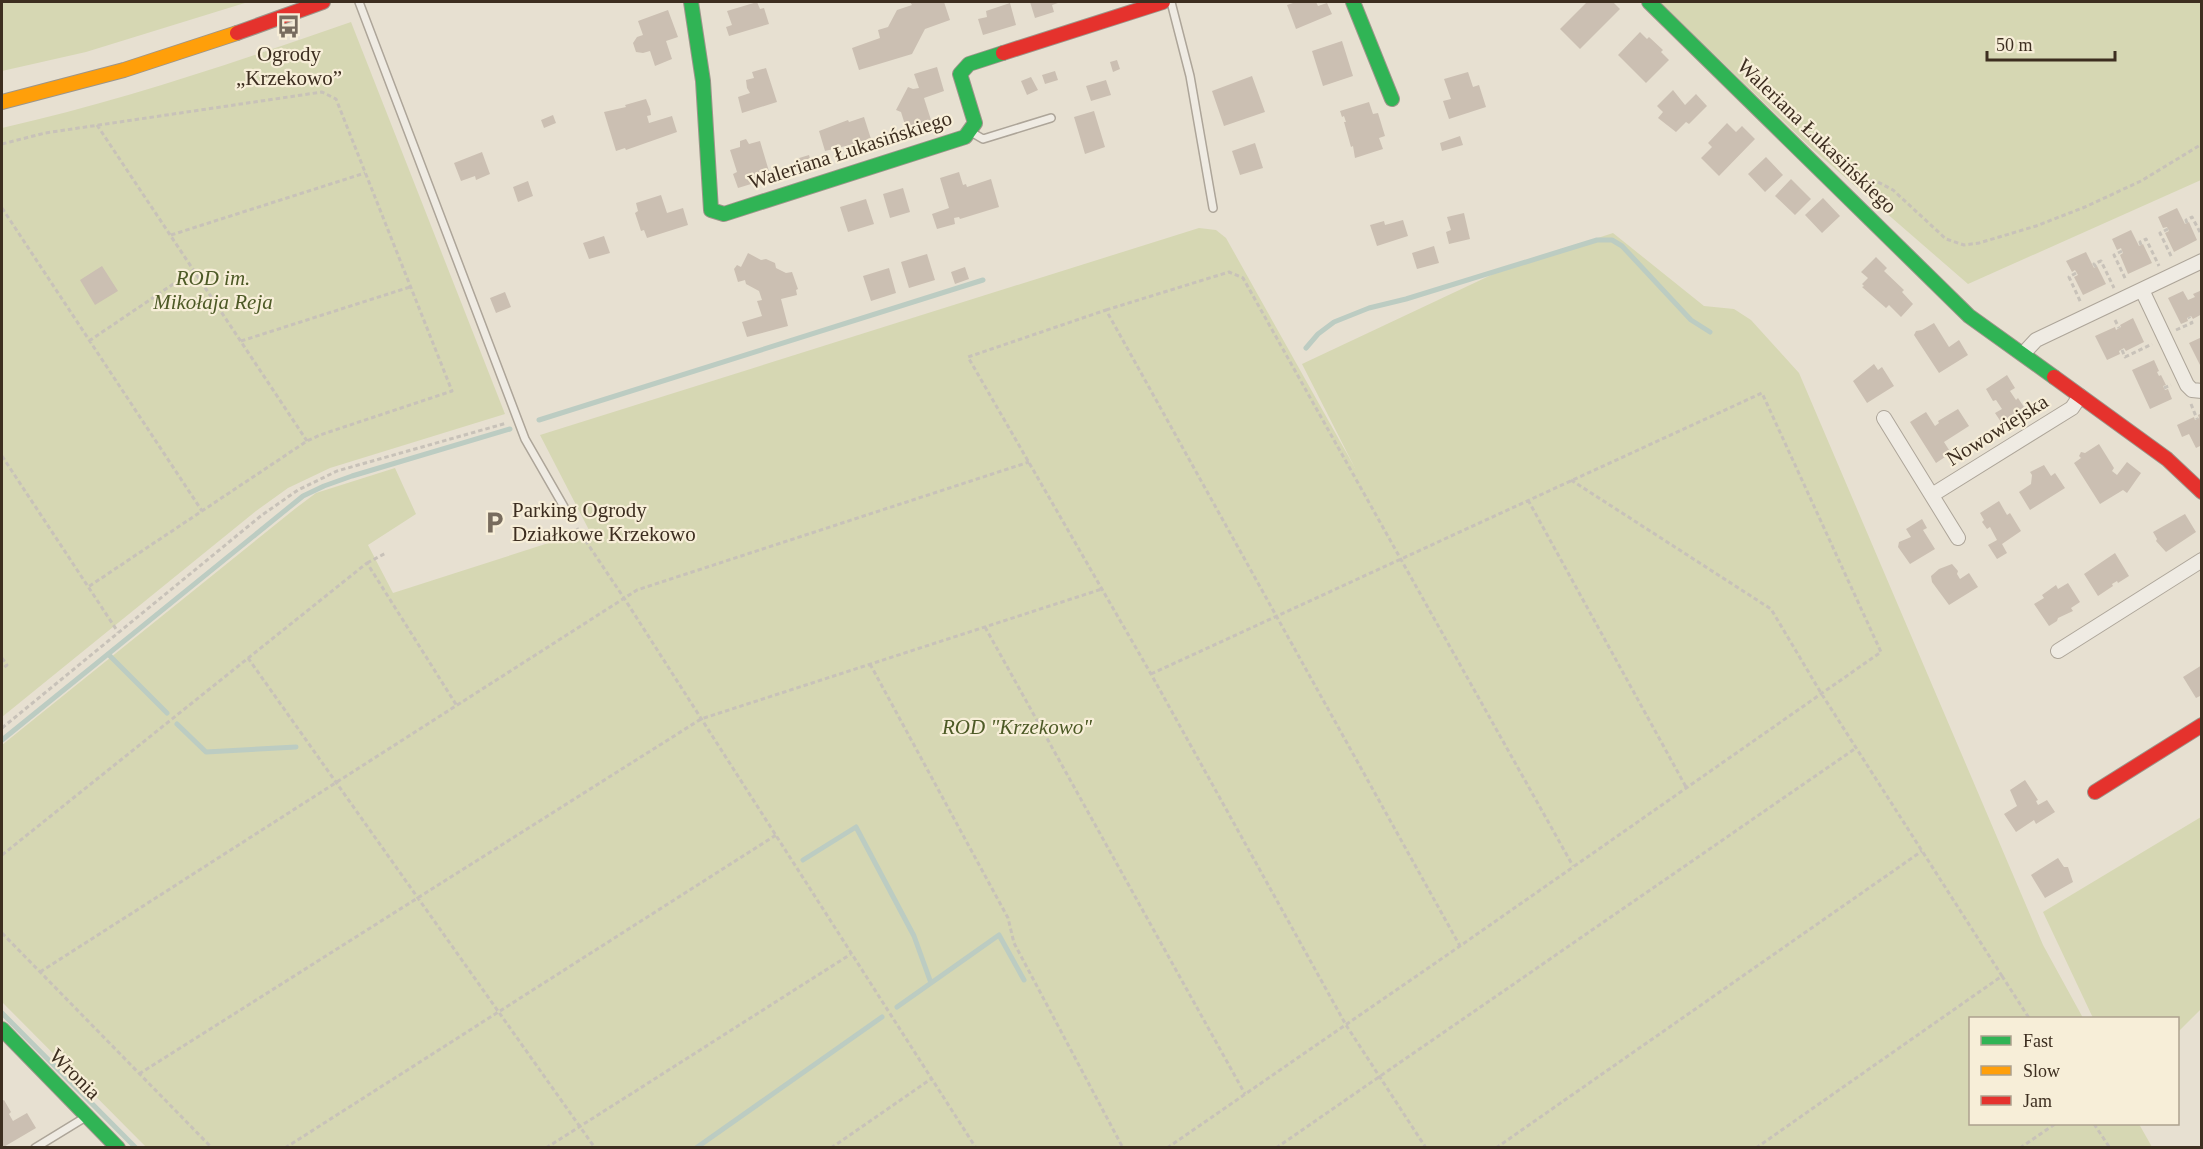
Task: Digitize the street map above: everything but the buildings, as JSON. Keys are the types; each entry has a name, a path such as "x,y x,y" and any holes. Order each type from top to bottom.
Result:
{"street":[{"path":"2,102 98,78 157,60 322,2"},
{"name":"Waleriana Łukasińskiego","path":"691,2 704,81 711,210 724,214 965,137 975,123 960,74 969,64 1163,2"},
{"path":"1353,2 1392,99"},
{"name":"Waleriana Łukasińskiego","path":"1649,2 1955,302"},
{"path":"2023,354 2036,340 2136,288 2202,261"},
{"path":"2136,288 2187,386 2199,395"},
{"name":"Nowowiejska","path":"1955,302 1969,316 2167,459 2202,492"},
{"name":"Nowowiejska","path":"1932,495 2072,408 2080,396"},
{"name":"Nowowiejska","path":"1884,418 1958,538"},
{"path":"2058,651 2202,560"},
{"path":"2095,792 2202,725"},
{"name":"Wronia","path":"2,1029 118,1148"}],"lane":[{"path":"359,2 517,420 533,457 571,519"},
{"path":"1171,2 1190,76 1213,208"},
{"path":"970,131 983,139 1051,118"},
{"path":"35,1148 87,1116"}],"path":[{"path":"2,144 45,133 322,92 336,99 452,392 307,441 88,587"},
{"path":"97,125 307,441"},
{"path":"1838,185 1858,178 1876,181 1893,190 1908,202 1946,239 1964,245 2036,226 2085,207 2141,181 2202,144"},
{"path":"171,235 365,173"},
{"path":"2,208 202,511"},
{"path":"2187,223 2186,220 2192,217 2202,236"},
{"path":"2168,229 2160,233 2175,265"},
{"path":"2141,245 2140,242 2146,239 2162,272"},
{"path":"2122,251 2114,255 2136,288"},
{"path":"2096,267 2094,264 2101,261 2116,294"},
{"path":"89,341 194,270"},
{"path":"1426,1148 1346,1025 1151,674 968,357 1106,310 1229,272 1243,278 1573,866"},
{"path":"2076,273 2068,277 2084,309"},
{"path":"241,341 410,287"},
{"path":"1106,310 1460,946"},
{"path":"2171,333 2192,323 2189,317"},
{"path":"2122,350 2125,357 2158,340"},
{"path":"1151,674 1762,393 1881,652 1167,1148"},
{"path":"2197,419 2190,402 2199,395"},
{"path":"2,728 262,515 298,490 337,471 517,420"},
{"path":"2,456 118,632"},
{"path":"40,972 637,590 1029,462"},
{"path":"1571,480 1771,609 1821,693 2028,1017"},
{"path":"1528,500 1686,787"},
{"path":"571,519 976,1148"},
{"path":"2,855 367,563 386,553"},
{"path":"367,563 457,706"},
{"path":"139,1074 701,719 1102,589"},
{"path":"985,627 1245,1094"},
{"path":"2,658 6,666 2,669"},
{"path":"248,658 595,1148"},
{"path":"870,664 1008,918 1014,943 1124,1148"},
{"path":"1276,1148 1856,748"},
{"path":"285,1148 776,835"},
{"path":"1496,1148 1922,851"},
{"path":"2,933 212,1148"},
{"path":"546,1148 852,954"},
{"path":"1756,1148 2002,976"},
{"path":"831,1148 931,1078"},
{"path":"2020,1148 2054,1125"},
{"path":"2095,1125 2110,1148"}],"green space":[{"path":"2,2 248,2 86,52 2,71"},
{"path":"1660,2 2201,2 2201,180 1968,284 1809,146"},
{"name":"ROD im. Mikołaja Reja","path":"351,22 505,414 330,468 288,488 256,511 2,717 2,128 134,93"},
{"name":"ROD \"Krzekowo\"","path":"1199,228 1216,230 1226,238 1355,468 1302,364 1504,269 1613,233 1704,306 1734,309 1751,320 1799,373 2043,945 2082,1017 1969,1017 1969,1125 2140,1125 2152,1147 146,1147 2,1002 2,745 316,493 395,468 416,514 368,545 393,593 589,530 540,435"},
{"path":"2201,817 2201,1009 2179,1031 2179,1017 2093,1017 2043,912"}],"waterway":[{"path":"1306,348 1318,334 1334,322 1369,308 1406,299 1597,240 1612,240 1622,246 1691,320 1710,332"},
{"path":"539,420 983,280"},
{"path":"2,740 303,496 352,476 510,429"},
{"path":"108,654 167,713"},
{"path":"177,724 206,752 296,747"},
{"path":"803,860 856,827 914,936 931,983"},
{"path":"897,1007 999,935 1024,980"},
{"path":"2,1013 136,1148"},
{"path":"696,1148 882,1017"}],"traffic: fast":[{"path":"691,2 703,81 711,210 724,214 965,137 975,123 960,74 969,64 1003,53"},
{"path":"1353,2 1392,99"},
{"path":"1649,2 1969,316 2054,377"},
{"path":"2,1029 118,1148"}],"traffic: slow":[{"path":"2,102 124,70 237,33"}],"traffic: jam":[{"path":"237,33 323,2"},
{"path":"1003,53 1163,2"},
{"path":"2054,377 2167,459 2202,492"},
{"path":"2095,792 2202,725"}],"place":[{"name":"Ogrody „Krzekowo”","path":"289,26"},
{"name":"Parking Ogrody Działkowe Krzekowo","path":"494,522"}]}
